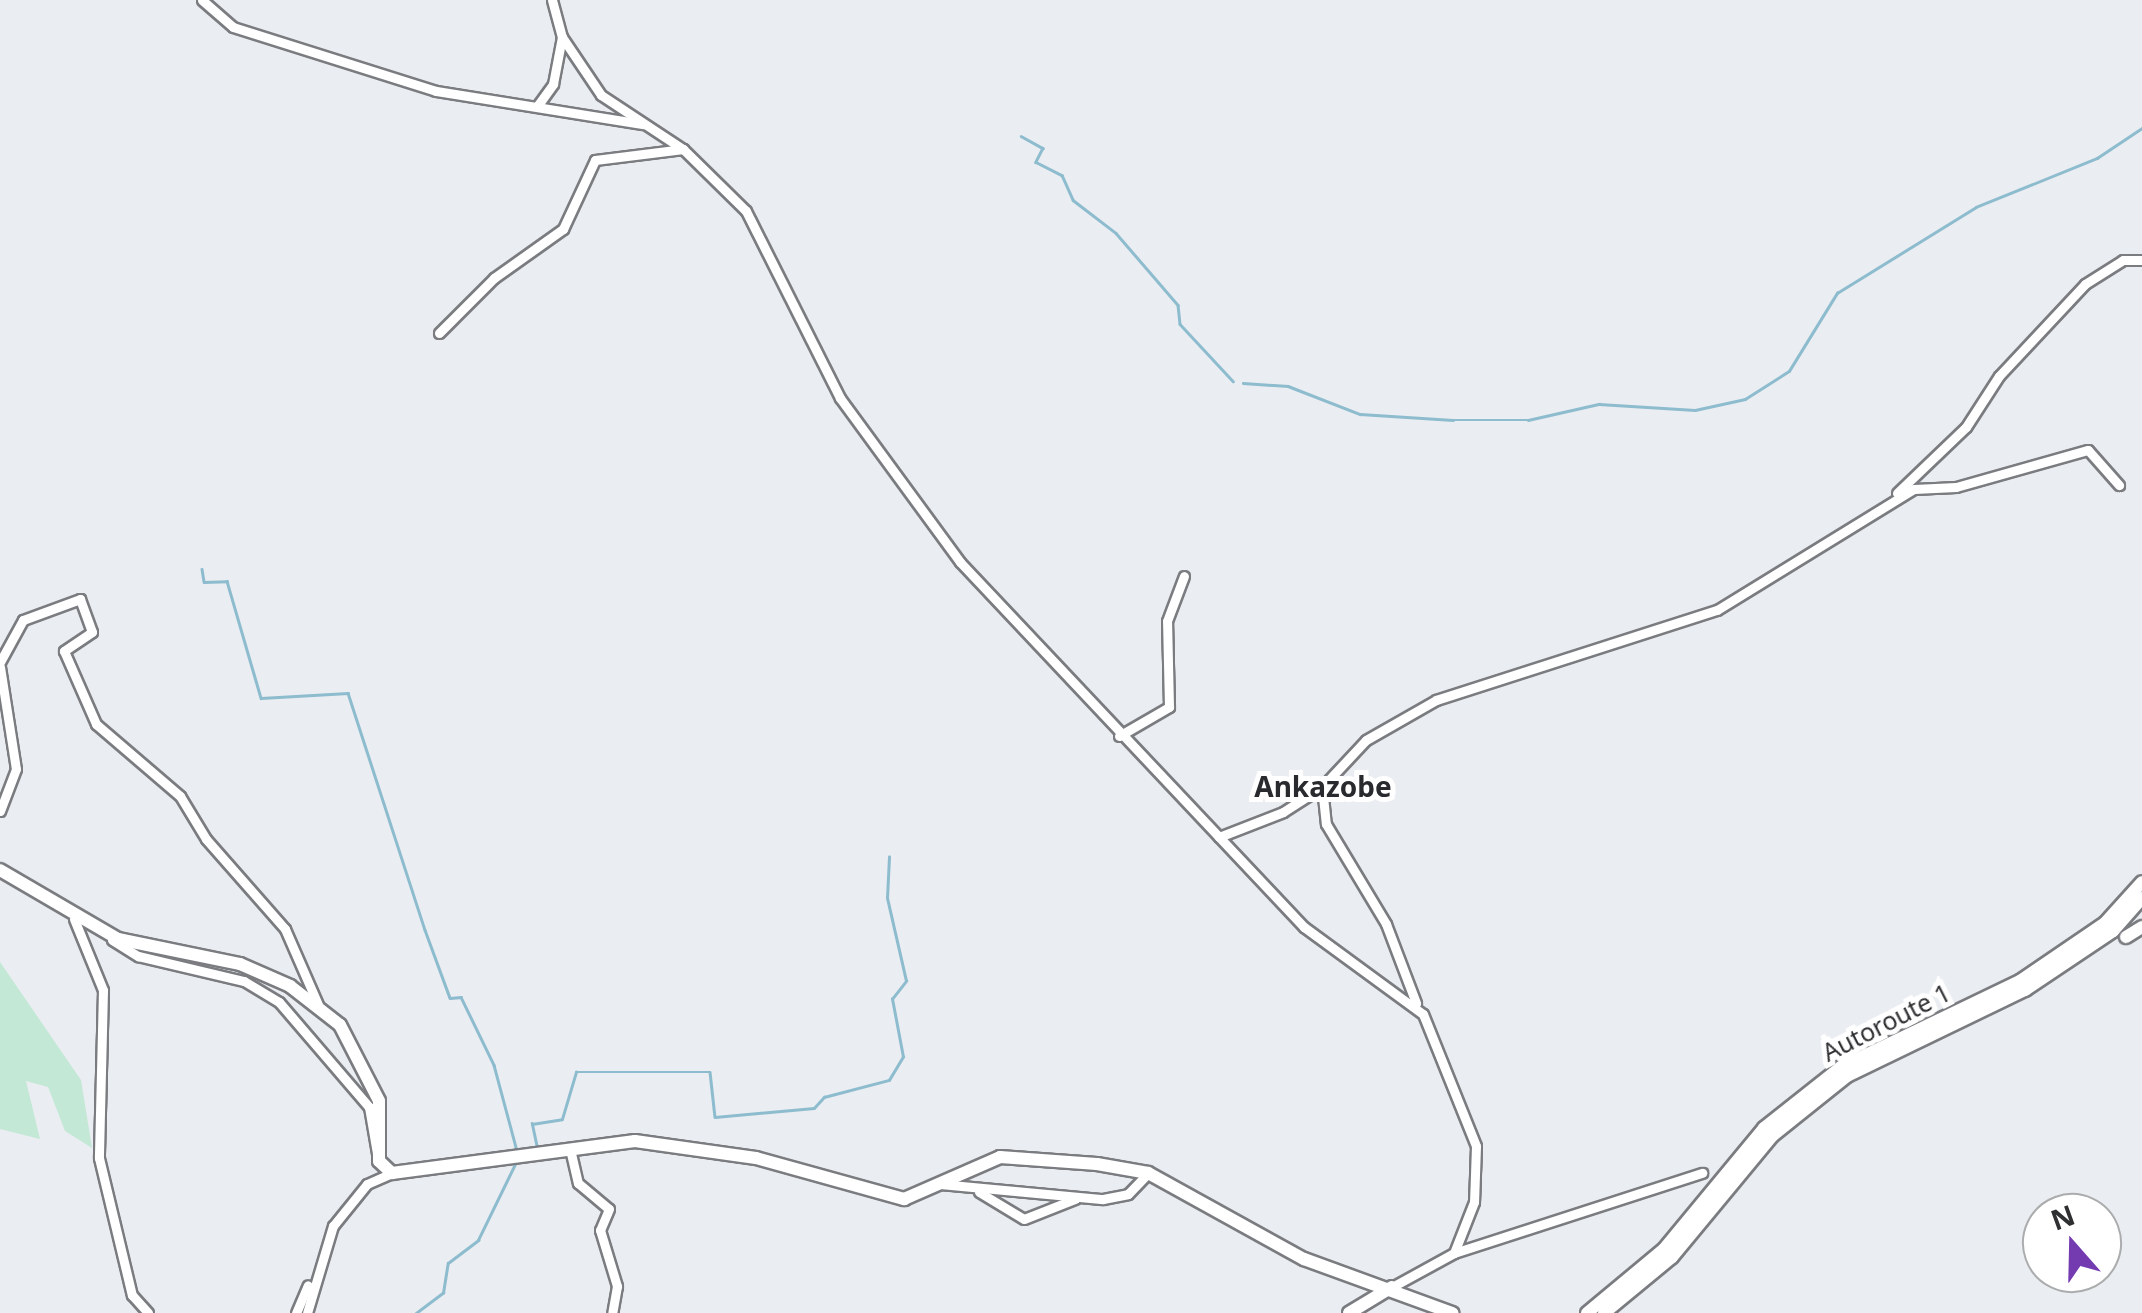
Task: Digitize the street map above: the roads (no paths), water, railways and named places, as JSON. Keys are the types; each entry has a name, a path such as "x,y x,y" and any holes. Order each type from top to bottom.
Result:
{"street":[{"path":"202,0 233,27 436,91 648,125"},
{"path":"552,0 562,37 601,95 683,149 746,211 857,426 960,562 1119,736 1304,927 1424,1014"},
{"path":"538,105 553,84 562,37"},
{"path":"440,333 494,278 563,229 595,160 683,149"},
{"path":"1220,836 1322,787 1366,740 1436,700 1717,610 1814,557 1894,500 2085,284 2123,260 2142,260"},
{"path":"1894,500 2088,450 2119,485"},
{"path":"1119,736 1168,707 1167,621 1184,576"},
{"path":"0,640 13,629 80,599 92,632 64,651 96,724 180,796 206,839 285,929 320,1010"},
{"path":"0,811 16,769 0,664 13,629"},
{"path":"1322,787 1326,824 1386,924 1476,1146 1474,1202 1454,1252"},
{"path":"0,870 138,956 244,982 280,1002 369,1107 380,1161 392,1173"},
{"name":"Autoroute 1","path":"1587,1313 1664,1249 1764,1128 1840,1066 2020,980 2106,923 2142,882"},
{"name":"Autoroute 1","path":"1604,1313 1672,1256 1772,1136 1846,1076 2026,990 2113,931 2142,898"},
{"path":"74,919 103,990 99,1158 132,1295 148,1313"},
{"path":"2126,937 2142,927"},
{"path":"105,933 240,964 340,1025 379,1101 380,1161"},
{"path":"296,1313 333,1226 367,1184 392,1173 515,1158 617,1140 731,1153 904,1199 1000,1157 1148,1173 1304,1259 1452,1313"},
{"path":"570,1149 578,1182 609,1208 600,1230 617,1286 612,1313"},
{"path":"937,1184 977,1190 1003,1185 1078,1198 1128,1194 1148,1173"},
{"path":"1351,1311 1454,1252 1702,1173"},
{"path":"977,1190 1024,1219 1078,1198"},
{"path":"307,1313 316,1270"}],"waterway":[{"path":"1243,383 1288,386 1360,414 1453,420 1528,420 1599,404 1695,410 1745,399 1789,371 1837,293 1976,207 2097,158 2142,128"},
{"path":"1021,136 1043,148 1036,162 1062,175 1073,200 1116,233 1178,305 1180,324 1233,381"},
{"path":"202,569 204,582 227,581 261,698 348,693 450,998 461,997 494,1065 517,1151"},
{"path":"537,1148 532,1124 562,1119 576,1072 710,1072 715,1117 814,1108 824,1097 889,1080 903,1057 892,999 906,981 887,898 889,857"},
{"path":"416,1313 443,1293 448,1263 478,1240 515,1164"}],"district":[{"name":"Ankazobe","path":"1323,786"}]}
